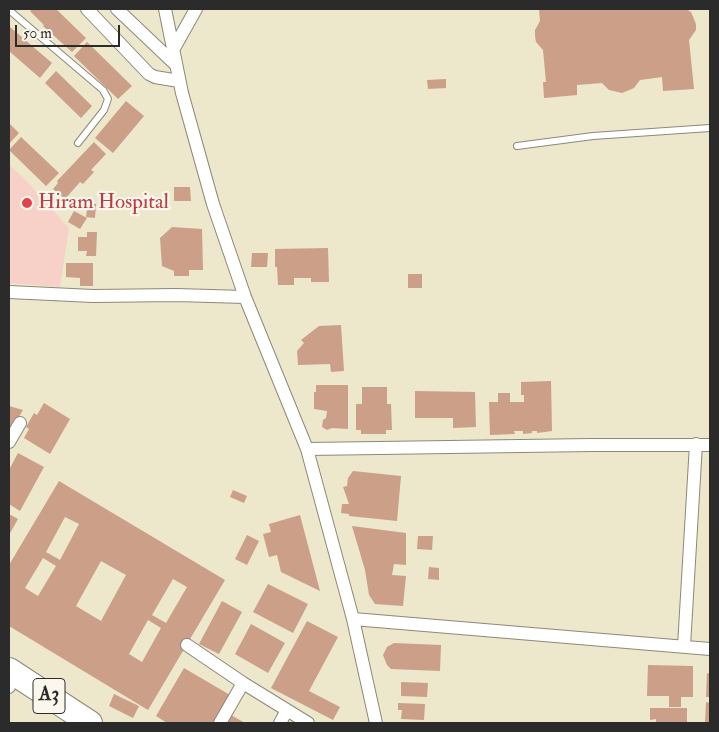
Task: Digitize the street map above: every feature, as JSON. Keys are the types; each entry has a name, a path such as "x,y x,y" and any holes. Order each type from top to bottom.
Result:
{"highway":[{"name":"A3","path":"9,670 90,723"},
{"name":"A3","path":"9,686 62,723"}],"street":[{"path":"87,9 149,74 155,77 179,81"},
{"path":"116,9 176,65"},
{"path":"166,9 179,81 213,204 245,297 307,449 353,619 376,723"},
{"path":"173,50 196,9"},
{"path":"9,292 93,296 176,295 245,297"},
{"path":"9,442 20,423"},
{"path":"684,646 696,444"},
{"path":"307,449 710,445"},
{"path":"353,619 710,649"},
{"path":"187,645 243,684 308,723"},
{"path":"220,723 243,684"},
{"path":"280,723 287,710"}],"lane":[{"path":"9,10 104,90 108,99 104,110 78,143"},
{"path":"517,146 593,136 710,128"}],"shaded area":[{"name":"Hiram Hospital","path":"9,165 23,177 69,228 60,287 9,283"}],"building":[{"path":"32,9 56,9 86,38 72,52 43,26 30,11"},
{"path":"539,9 686,9 691,12 696,24 696,30 689,40 694,89 663,91 662,77 640,80 634,88 622,93 609,90 602,83 577,85 577,95 544,98 543,82 546,82 543,50 536,42 535,36 535,30 540,21"},
{"path":"10,27 52,63 40,78 9,51"},
{"path":"87,42 132,86 118,99 74,56"},
{"path":"56,71 92,106 81,118 45,83"},
{"path":"446,79 446,88 428,89 427,80"},
{"path":"126,101 144,116 113,153 95,138"},
{"path":"9,123 19,133 9,144"},
{"path":"21,137 59,173 46,186 9,150"},
{"path":"94,142 106,154 91,170 94,172 83,184 80,182 65,199 53,189 58,183 57,181"},
{"path":"174,187 190,187 191,201 174,201"},
{"path":"88,203 96,204 95,218 86,217"},
{"path":"74,211 87,218 80,229 68,222"},
{"path":"172,227 202,229 203,270 189,270 189,276 174,276 174,271 162,266 160,238"},
{"path":"87,232 97,232 96,256 86,256 87,251 78,251 78,237 87,237"},
{"path":"328,248 329,282 311,282 311,278 294,278 294,285 278,285 275,249"},
{"path":"252,253 268,253 267,267 251,267"},
{"path":"66,263 93,263 93,286 80,286 80,278 66,277"},
{"path":"408,274 422,274 422,288 408,288"},
{"path":"341,325 344,371 331,372 330,364 298,365 297,351 304,343 301,340 319,326"},
{"path":"551,381 552,431 537,433 537,431 532,431 532,433 523,434 523,431 514,431 515,434 490,435 489,402 498,402 498,393 510,393 510,402 524,402 524,395 521,395 521,382"},
{"path":"316,385 348,385 348,429 332,428 327,430 322,427 327,411 314,409"},
{"path":"362,387 387,387 387,404 391,404 392,430 386,430 386,434 361,434 361,430 356,430 356,404 362,404"},
{"path":"415,391 475,392 476,427 453,428 453,418 415,418"},
{"path":"44,403 70,419 50,454 24,438 29,429 26,427 34,413 37,415"},
{"path":"9,406 23,410 9,433"},
{"path":"18,453 44,467 20,511 9,504 9,470"},
{"path":"353,471 401,476 397,521 349,516 349,514 341,513 342,504 349,504 343,487 347,486 348,478"},
{"path":"59,481 225,580 148,710 9,626 9,565","holes":["65,517 79,524 60,560 46,552","43,558 56,566 38,596 25,588","101,561 126,575 101,621 76,606","173,579 187,587 166,623 152,615","148,620 161,628 142,662 129,654"]},
{"path":"233,490 247,496 244,503 230,497"},
{"path":"9,514 18,519 9,535"},
{"path":"300,515 320,591 281,572 277,555 269,557 263,534 271,532 269,524"},
{"path":"352,526 406,533 406,565 394,564 392,575 406,576 403,606 375,604 369,595 365,570"},
{"path":"247,535 259,541 247,565 235,559"},
{"path":"418,536 433,536 432,550 417,549"},
{"path":"429,567 439,568 439,580 428,579"},
{"path":"268,584 308,604 293,633 253,612"},
{"path":"222,601 242,612 219,654 199,644"},
{"path":"307,621 338,637 309,691 340,707 333,720 271,688"},
{"path":"251,624 285,643 268,673 235,654"},
{"path":"394,643 441,645 440,671 391,669 383,655 387,647"},
{"path":"648,665 693,666 693,697 681,697 681,707 669,707 669,696 647,696"},
{"path":"184,668 230,695 213,723 167,723 156,716"},
{"path":"707,673 710,674 710,697 706,697"},
{"path":"401,682 428,683 427,697 401,696"},
{"path":"114,694 139,706 133,718 109,706"},
{"path":"706,702 710,703 710,723 705,723"},
{"path":"398,703 425,704 424,720 401,719 402,710 398,710"},
{"path":"650,708 687,708 687,723 656,723 656,719 650,720"},
{"path":"231,715 245,723 227,723"}],"place":[{"name":"Hiram Hospital","path":"27,203"}]}
